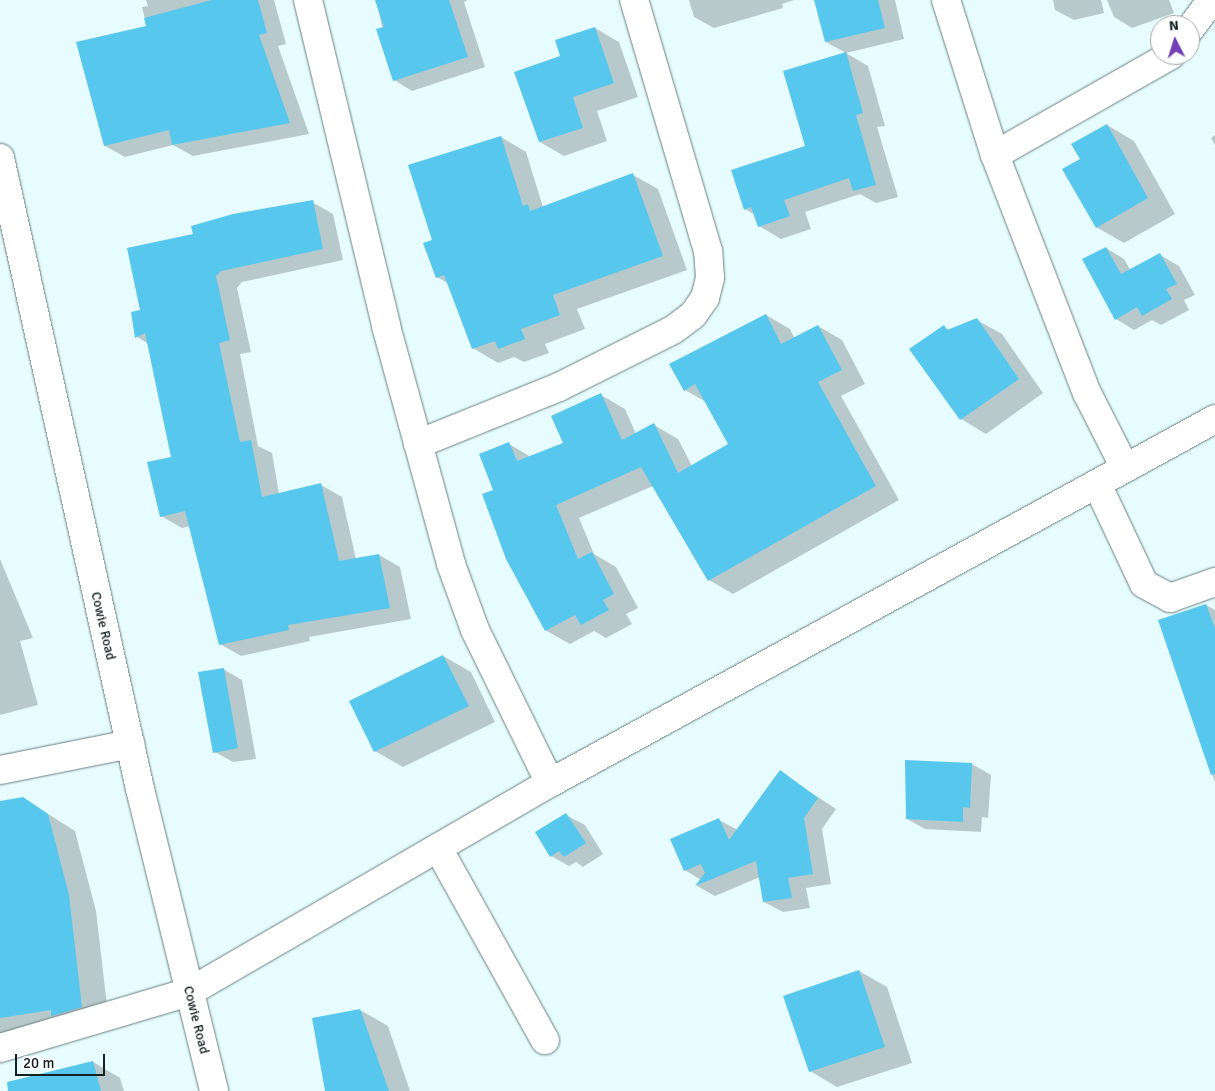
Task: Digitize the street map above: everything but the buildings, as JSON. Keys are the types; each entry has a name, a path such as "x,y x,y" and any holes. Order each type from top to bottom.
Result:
{"street":[{"path":"308,0 418,444 451,564 475,630 550,783"},
{"path":"418,444 559,387 673,330 693,315 705,298 710,278 708,251 634,0"},
{"path":"946,0 995,155 1087,393 1125,468"},
{"path":"1200,16 1212,0"},
{"path":"995,155 1152,65"},
{"name":"Cowie Road","path":"0,158 130,744 214,1091"},
{"path":"0,1048 189,992 550,783 1215,419"},
{"path":"1097,484 1144,584 1170,598 1215,582"},
{"path":"0,770 130,744"},
{"path":"438,848 545,1040"}]}
